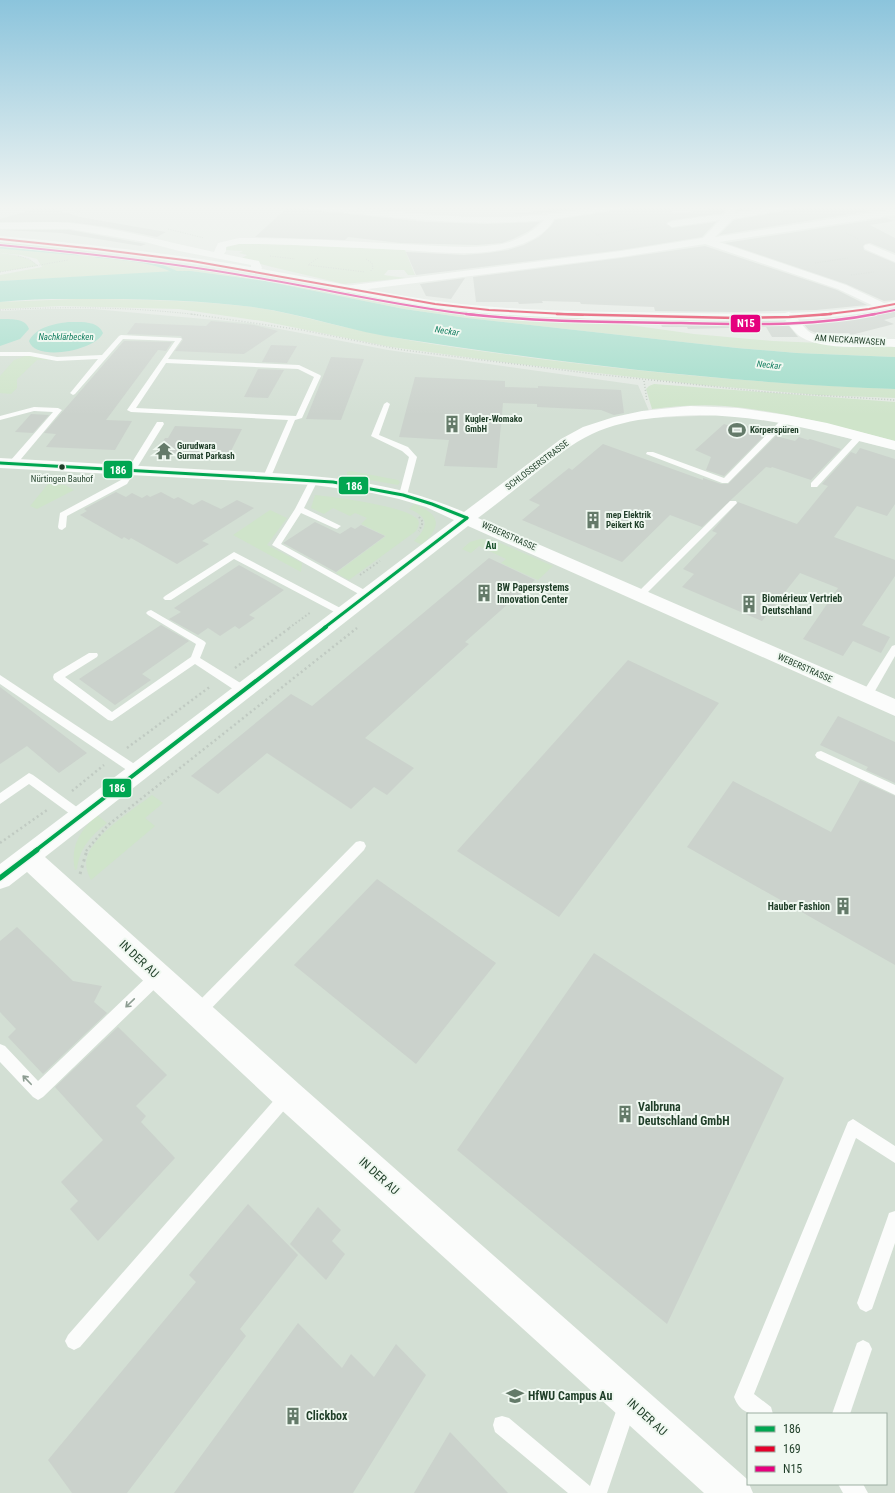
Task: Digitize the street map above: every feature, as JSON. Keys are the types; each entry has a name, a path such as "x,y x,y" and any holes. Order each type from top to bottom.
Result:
{"street":[{"path":"278,276 345,289 451,306 538,314 789,316 840,313 889,306"},
{"path":"345,289 450,276"},
{"path":"809,276 842,287 889,306"},
{"name":"AM NECKARWASEN","path":"789,316 801,331 811,337 833,340 895,343"},
{"name":"SCHLOSSERSTRASSE","path":"0,878 566,442 594,427 622,419 652,414 695,411 739,412 787,419 895,446"},
{"name":"WEBERSTRASSE","path":"7,463 314,480 404,495 467,518 639,596 895,708"},
{"name":"IN DER AU","path":"28,857 288,1095 733,1493"}],"lane":[{"path":"74,393 121,337 179,339 164,361 131,410 298,418 318,376 299,367 164,361"},
{"path":"0,354 30,354 57,359 105,357"},
{"path":"387,404 375,436 406,449 413,457 404,495"},
{"path":"0,418 34,409 58,410 7,463"},
{"path":"267,477 292,418"},
{"path":"650,454 725,481 787,419"},
{"path":"62,527 63,516 124,482 160,424"},
{"path":"814,485 859,437"},
{"path":"314,480 299,509 276,545 346,585 367,595"},
{"path":"639,596 733,503"},
{"path":"299,509 337,526"},
{"path":"168,598 234,555 343,613"},
{"path":"93,655 58,677 112,717 195,659 201,643 151,613"},
{"path":"867,695 895,648"},
{"path":"195,659 244,690"},
{"path":"0,679 138,772"},
{"path":"821,755 895,790"},
{"path":"0,799 30,778 81,816"},
{"path":"197,1012 360,846"},
{"path":"0,1051 38,1092 158,976"},
{"path":"74,1340 288,1095"},
{"path":"763,1413 743,1397 853,1127 895,1155"},
{"path":"866,1303 895,1219"},
{"path":"841,1413 863,1349"},
{"path":"597,1493 629,1400"},
{"path":"502,1425 583,1493"},
{"path":"849,1485 858,1493"}],"path":[{"path":"0,310 61,307 183,313 275,326 383,347 644,381 825,397 895,400"},
{"path":"644,381 644,393 652,414"},
{"path":"416,514 423,522 418,533"},
{"path":"346,585 384,558"},
{"path":"0,843 60,800 116,756 323,603"},
{"path":"72,897 87,848 108,825 361,625"}],"shaded area":[{"path":"0,276 102,276 0,281"},
{"path":"226,276 255,276 417,304 510,314 580,318 694,334 773,341 895,346 895,357 797,353 737,348 467,318 404,309 265,281"},
{"path":"309,276 389,276 406,278 344,284"},
{"path":"75,299 164,300 253,307 432,344 547,360 663,373 779,383 895,389 895,398 818,395 702,385 510,363 391,347 262,321 179,309 60,306 0,309 0,302"},
{"path":"93,309 249,323 388,350 638,385 652,418 719,415 781,421 895,450 895,1493 0,1493 0,311"},
{"path":"28,355 49,360 37,360 17,379 17,388 11,394 0,393 0,376 14,360"},
{"path":"654,384 895,402 895,441 811,420 747,408 707,405 652,409 646,389"},
{"path":"351,471 398,480 400,482 398,485 347,476 347,472"},
{"path":"48,484 65,485 74,490 37,509 30,506"},
{"path":"315,495 386,506 411,515 418,520 419,523 416,531 349,580 336,573 386,536 361,524 367,518 355,513 350,516 333,508 324,514 311,508"},
{"path":"414,504 429,512 436,521 436,526 433,532 422,545 414,541 419,536 425,523 421,515 409,509"},
{"path":"270,510 287,518 267,545 302,563 301,572 233,535"},
{"path":"480,539 496,541 553,566 538,580 501,563 506,559 479,546 471,553 462,549 470,542"},
{"path":"152,795 163,803 145,818 155,826 91,880 87,872 86,863 94,844 123,816"},
{"path":"97,815 107,823 91,837 81,854 77,869 75,870 75,846 81,833"}],"water":[{"name":"Neckar","path":"93,276 226,276 265,281 404,309 467,318 737,348 797,353 895,357 895,389 710,377 526,357 385,336 272,310 216,303 123,299 39,299 0,302 0,281"},
{"name":"Nachklärbecken","path":"0,319 13,319 21,321 27,325 29,329 20,339 0,346"},
{"name":"Nachklärbecken","path":"68,322 93,324 101,329 103,333 98,339 89,345 65,352 42,351 34,347 29,341 36,332 41,329 51,325"}],"building":[{"path":"483,276 794,276 837,290 867,305 816,310 736,312 655,311 654,307 581,304 580,302 542,301 543,303 519,304 518,302 476,302 473,277"},
{"path":"821,276 895,276 895,300 884,301 846,284"},
{"path":"465,278 451,299 426,296 420,284"},
{"path":"895,309 895,317 884,320 894,324 851,335 849,333 816,333 809,330 801,321 842,317"},
{"path":"211,321 254,325 278,331 244,354 175,351 183,340 181,336 127,334 135,323 206,326"},
{"path":"660,321 785,321 798,337 772,337 766,327 688,329 687,327 662,327"},
{"path":"124,341 172,342 166,351 158,350 106,420 132,421 115,450 46,447 56,434 44,433"},
{"path":"271,345 297,346 287,363 262,362"},
{"path":"331,357 364,359 341,420 306,419"},
{"path":"258,369 284,370 268,398 244,397"},
{"name":"Kugler-Womako GmbH","path":"415,377 505,381 505,387 538,388 538,386 621,390 624,413 614,415 601,410 537,407 537,404 503,403 497,468 444,466 449,440 399,437"},
{"path":"31,414 49,415 33,433 15,432"},
{"path":"724,424 733,427 735,425 739,427 745,425 767,433 724,476 706,470 711,457 695,450"},
{"path":"175,426 242,429 228,457 155,454 165,438 168,438"},
{"path":"776,436 795,441 799,437 808,440 810,439 841,449 811,480 772,467 766,467 702,527 670,515 622,562 522,520 540,505 529,500 569,468 572,470 603,444 703,480 703,478 721,484 728,484"},
{"path":"860,448 895,459 895,504 887,516 857,506 834,537 895,560 895,576 862,625 890,637 881,653 853,641 843,656 803,639 838,588 800,573 762,621 682,587 694,574 683,569 717,533 712,531 738,502 797,524 828,486 822,484 851,452 856,454"},
{"path":"116,492 126,497 132,493 142,498 147,495 150,497 161,492 174,499 178,497 193,505 202,500 221,509 237,500 254,508 202,541 209,544 177,564 131,538 129,540 124,537 122,539 80,515 87,511 84,509"},
{"path":"315,522 340,534 351,527 355,529 361,525 385,536 336,572 283,543"},
{"path":"489,558 535,580 465,642 469,644 365,738 414,768 387,795 374,787 351,809 267,753 218,794 191,776 291,694 312,706"},
{"path":"239,565 284,590 249,615 255,618 239,629 235,626 220,636 208,628 198,635 169,619 181,612 174,608"},
{"path":"161,625 189,641 142,674 151,680 115,705 79,679"},
{"path":"628,660 719,703 559,917 457,851"},
{"path":"0,687 87,753 59,773 27,746 0,764"},
{"path":"838,716 895,742 895,783 866,770 868,767 820,745"},
{"name":"Hauber Fashion","path":"860,780 895,796 895,965 687,847 733,781 831,832"},
{"path":"377,879 496,963 416,1064 294,965"},
{"path":"17,927 73,981 102,986 94,1002 107,1013 43,1074 8,1037 16,1029 0,1012 0,941"},
{"name":"Valbruna Deutschland GmbH","path":"594,953 784,1078 667,1324 457,1150"},
{"path":"118,1027 167,1075 136,1106 146,1116 141,1122 175,1158 98,1241 70,1209 78,1201 61,1182 103,1140 55,1087"},
{"path":"248,1204 298,1255 240,1329 246,1336 127,1493 72,1493 48,1460 196,1282 189,1275"},
{"path":"318,1207 341,1230 332,1241 345,1254 326,1280 290,1244"},
{"name":"Clickbox","path":"298,1323 342,1368 351,1354 374,1377 396,1344 426,1375 353,1493 174,1493"},
{"path":"450,1432 508,1493 414,1493"}],"transit line":[{"name":"N15","path":"246,276 428,309 485,316 542,320 763,324 842,319 895,310"},
{"name":"169","path":"281,276 435,304 516,312 600,316 789,317 842,313 895,304"},
{"name":"186","path":"0,463 333,482 403,495 432,504 467,518"},
{"name":"186","path":"0,878 467,518"}],"place":[{"name":"Kugler-Womako GmbH","path":"452,424"},
{"name":"Körperspüren","path":"737,430"},
{"name":"Gurudwara Gurmat Parkash","path":"164,451"},
{"name":"Nürtingen Bauhof","path":"62,467"},
{"name":"mep Elektrik Peikert KG","path":"593,520"},
{"name":"BW Papersystems Innovation Center","path":"484,593"},
{"name":"Biomérieux Vertrieb Deutschland","path":"749,604"},
{"name":"Hauber Fashion","path":"843,906"},
{"name":"Valbruna Deutschland GmbH","path":"625,1114"},
{"name":"HfWU Campus Au","path":"515,1396"},
{"name":"Clickbox","path":"293,1416"}],"district":[{"name":"Au","path":"491,545"}]}
